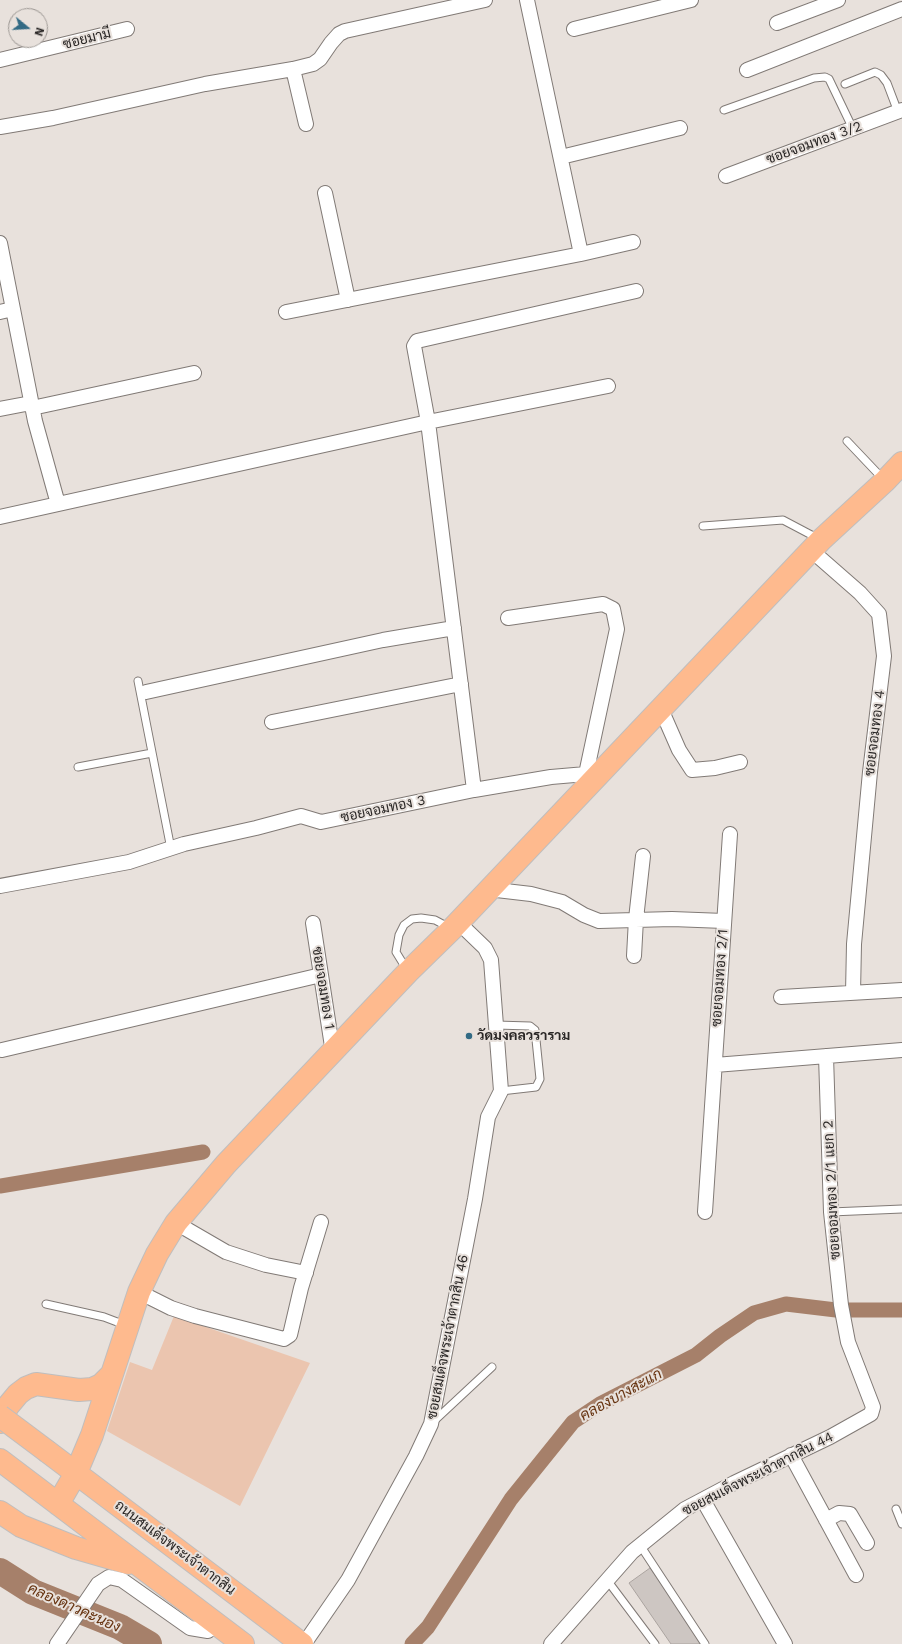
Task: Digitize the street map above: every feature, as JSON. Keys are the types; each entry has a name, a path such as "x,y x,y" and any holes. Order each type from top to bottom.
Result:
{"main road":[{"path":"58,1504 76,1473 92,1435 110,1376 139,1292 157,1254 176,1223 226,1164 333,1053 408,972 455,925 592,775 661,710 816,546 902,463"},
{"path":"0,1422 8,1406 18,1394 26,1388 36,1384 79,1390 92,1389 101,1385 110,1376"},
{"name":"ถนนสมเด็จพระเจ้าตากสิน","path":"0,1416 303,1644"},
{"path":"0,1460 243,1644"},
{"path":"0,1512 21,1526 76,1548 142,1568"}],"street":[{"path":"0,127 53,118 205,84 293,69 313,64 317,62 339,34 345,31 485,0"},
{"path":"527,0 581,254"},
{"path":"574,29 691,0"},
{"path":"777,23 838,0"},
{"path":"747,70 902,9"},
{"name":"ซอยมามี","path":"0,60 127,29"},
{"path":"293,69 306,124"},
{"name":"ซอยจอมทอง 3/2","path":"726,176 900,111"},
{"path":"561,157 680,128"},
{"path":"326,193 348,300"},
{"path":"286,312 581,254 632,242"},
{"path":"0,243 7,311 58,504"},
{"path":"474,790 428,422 414,346 417,341 636,290"},
{"path":"0,409 31,406 194,373"},
{"path":"0,517 428,422 608,386"},
{"name":"ซอยจอมทอง 4","path":"816,546 879,614 884,656 870,772 854,944 853,993"},
{"path":"508,618 603,604 613,609 617,629 592,775"},
{"path":"142,687 383,640 454,628"},
{"path":"272,722 461,684"},
{"path":"661,710 679,750 692,770 715,768 740,762"},
{"name":"ซอยจอมทอง 3","path":"0,886 129,862 172,848 301,816 321,822 474,790 551,777 592,775"},
{"path":"724,921 730,834"},
{"path":"634,956 636,919 643,856"},
{"name":"ซอยจอมทอง 2/1","path":"488,889 531,894 562,902 584,915 599,921 636,919 724,921 705,1212"},
{"name":"ซอยจอมทอง 1","path":"313,923 333,1053"},
{"path":"455,925 485,948 491,960 501,1092"},
{"path":"2,1050 321,975"},
{"path":"781,997 902,990"},
{"path":"715,1065 902,1050"},
{"name":"ซอยจอมทอง 2/1 แยก 2","path":"826,1056 831,1212 844,1323"},
{"name":"ซอยสมเด็จพระเจ้าตากสิน 46","path":"303,1644 348,1580 416,1456 431,1424 475,1200 488,1117 501,1092"},
{"path":"139,1292 171,1308 195,1316 284,1339 290,1334 321,1222"},
{"path":"176,1223 226,1252 266,1265 306,1273"},
{"name":"ซอยสมเด็จพระเจ้าตากสิน 44","path":"551,1644 632,1552 685,1510 734,1483 830,1437 871,1414 873,1407 848,1342 844,1323"},
{"path":"792,1455 856,1575"},
{"path":"702,1500 785,1644"},
{"path":"826,1520 839,1513 850,1514 867,1543"},
{"path":"57,1642 98,1584 110,1577 122,1580 190,1628 208,1631 217,1624"}],"lane":[{"path":"845,84 874,72 881,75 887,83 900,111"},
{"path":"724,110 814,78 825,77 830,79 853,129"},
{"path":"847,441 885,481"},
{"path":"703,526 783,520 816,546"},
{"path":"142,687 152,753 172,848"},
{"path":"78,767 152,753"},
{"path":"408,972 396,952 399,935 404,925 412,919 422,918 455,925"},
{"path":"496,1025 530,1026 535,1030 540,1079 536,1087 501,1092"},
{"path":"831,1212 902,1209"},
{"path":"46,1304 104,1317 127,1326"},
{"path":"431,1424 492,1367"},
{"path":"896,1509 902,1524"},
{"path":"640,1545 705,1644"},
{"path":"607,1580 655,1644"}],"shaded area":[{"path":"174,1316 310,1363 240,1506 107,1431 130,1362 152,1370"}],"building":[{"path":"650,1568 703,1644 671,1644 629,1583"}],"waterway":[{"path":"0,1186 203,1152"},
{"name":"คลองบางสะแก","path":"412,1644 428,1627 511,1499 573,1422 600,1404 696,1355 720,1336 754,1313 786,1304 836,1310 902,1310"},
{"name":"คลองดาวคะนอง","path":"0,1571 33,1592 120,1627 149,1644"}],"place":[{"name":"วัดมงคลวราราม","path":"469,1036"}]}
